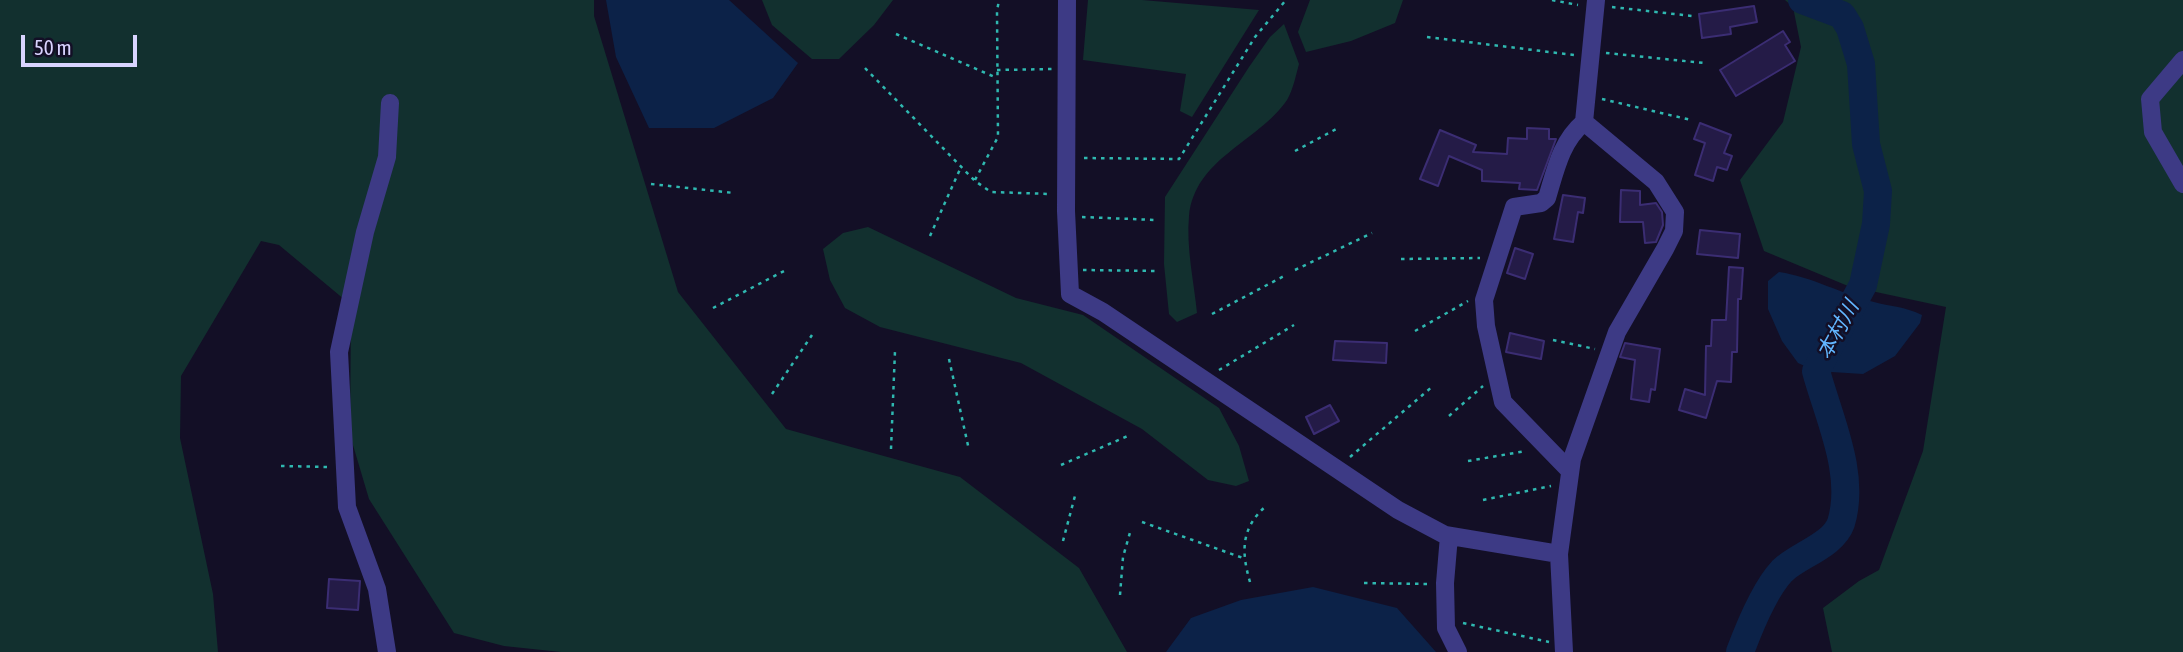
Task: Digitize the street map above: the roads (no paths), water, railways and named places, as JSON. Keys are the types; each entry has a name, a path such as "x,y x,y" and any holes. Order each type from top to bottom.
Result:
{"street":[{"path":"1067,0 1066,158 1070,294 1103,312 1398,510 1449,536 1559,554"},
{"path":"1570,471 1503,402 1486,326 1484,300 1514,207 1541,203 1547,198 1562,147 1584,122 1597,4"},
{"path":"2183,60 2150,99 2153,132 2183,184"},
{"path":"387,652 377,589 347,507 339,352 365,232 387,157 390,103"},
{"path":"1558,647 1559,554 1572,459 1617,332 1674,231 1675,212 1656,182 1584,122"},
{"path":"1449,536 1445,583 1446,628 1458,652"}],"water":[{"path":"606,0 729,0 798,63 773,98 714,128 649,128 616,57"},
{"path":"1779,272 1862,299 1915,312 1922,315 1920,323 1895,356 1863,374 1816,371 1798,363 1782,341 1768,309 1768,281"},
{"path":"1313,587 1397,608 1436,652 1166,652 1191,618 1241,600"}],"waterway":[{"name":"本村川","path":"1740,652 1758,609 1782,571 1831,538 1841,523 1845,504 1843,466 1816,371 1863,285 1876,224 1878,191 1866,144 1861,64 1850,28 1842,15 1802,0"}]}
